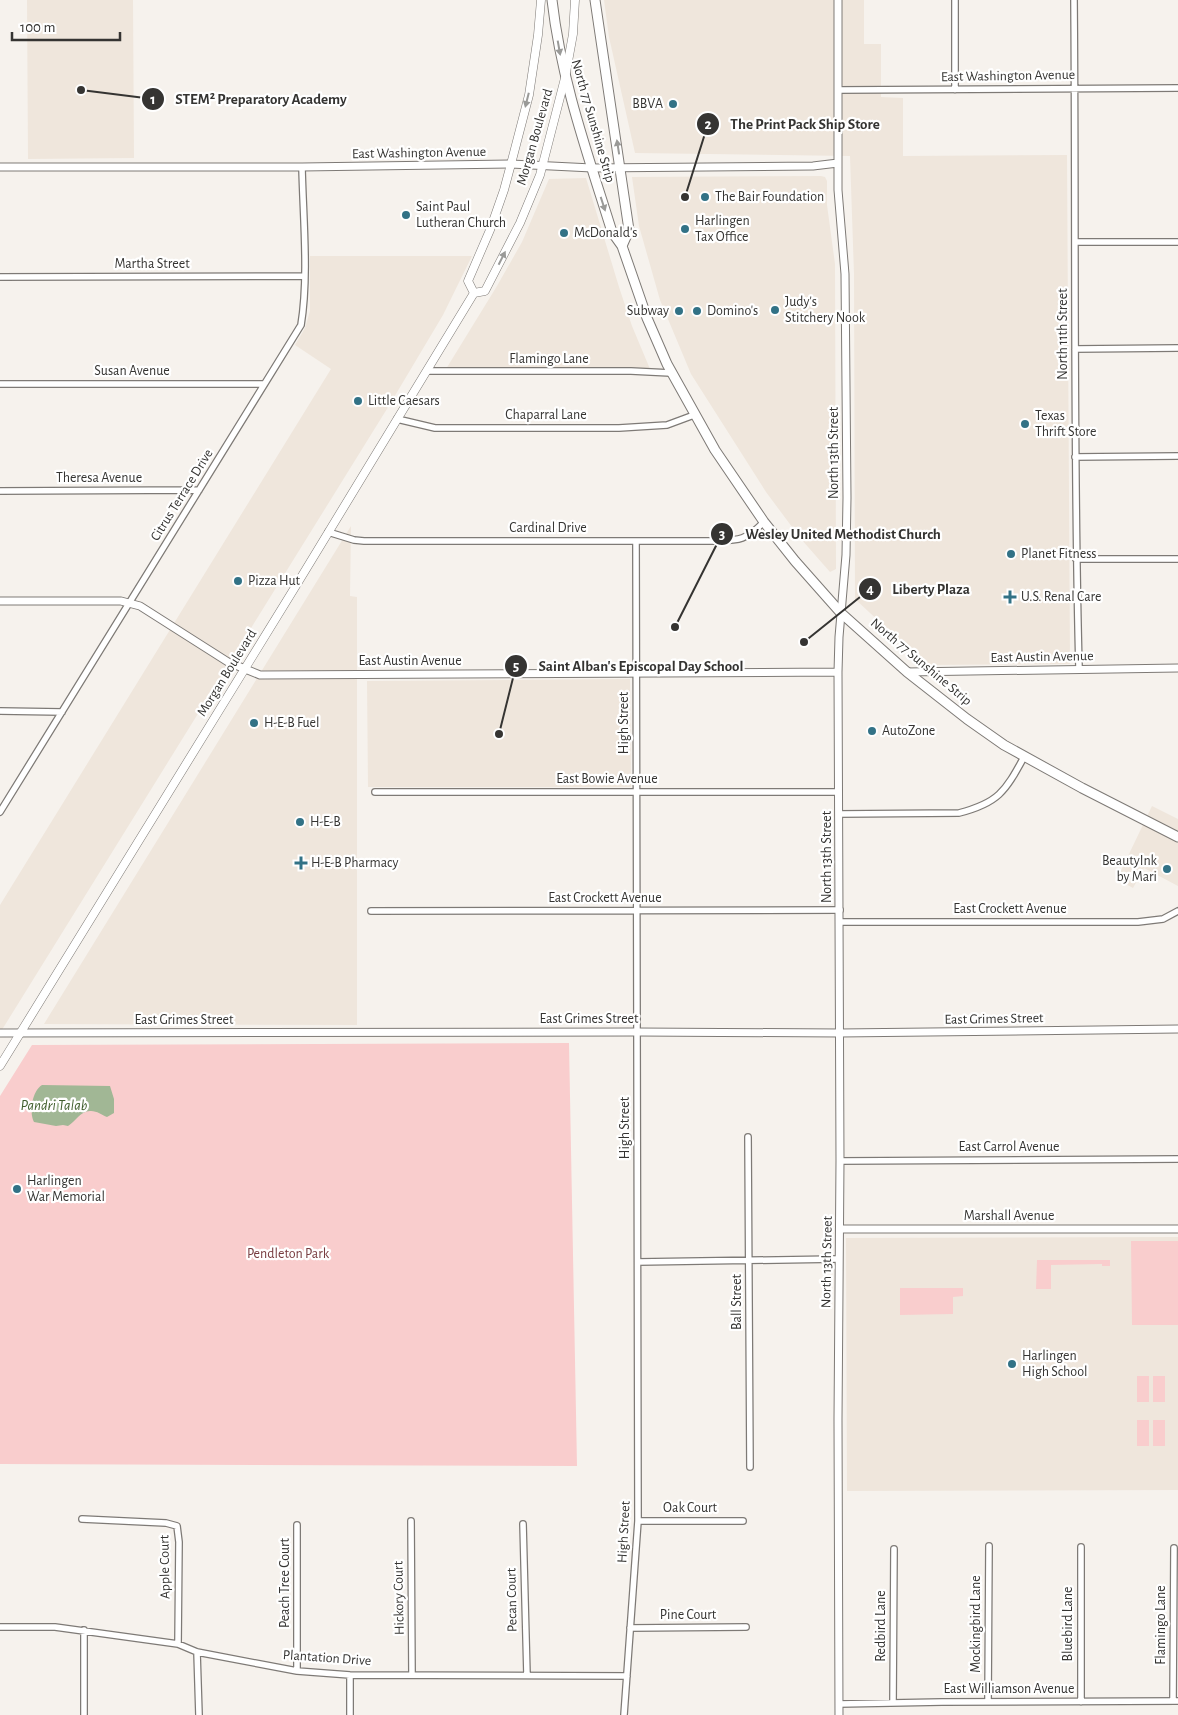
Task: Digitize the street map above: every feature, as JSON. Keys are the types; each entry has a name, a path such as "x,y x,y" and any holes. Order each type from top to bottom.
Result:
{"main road":[{"name":"Morgan Boulevard","path":"474,293 468,281 490,230 504,190 529,95 537,44 541,0"},
{"name":"North 77 Sunshine Strip","path":"552,0 557,41 565,78 612,232 622,246 647,318 694,416 764,522 841,613 907,672 967,719 1024,757 1178,838"},
{"name":"Morgan Boulevard","path":"0,1066 474,293 485,290 520,223 542,165 565,78 573,34 575,0"},
{"name":"North 77 Sunshine Strip","path":"595,0 629,230 622,246"}],"street":[{"name":"North 13th Street","path":"838,0 839,208 845,259 846,294 846,555 838,672 840,910 840,1229 838,1259 839,1715"},
{"path":"955,0 955,90"},
{"name":"North 11th Street","path":"1074,0 1075,457 1079,668"},
{"name":"East Washington Avenue","path":"839,90 1178,88"},
{"name":"East Washington Avenue","path":"0,167 302,167 511,164 621,168 813,166 838,163"},
{"name":"Citrus Terrace Drive","path":"0,812 300,325 304,306 302,167"},
{"path":"1076,242 1178,242"},
{"name":"Martha Street","path":"0,277 304,276"},
{"path":"1075,349 1178,348"},
{"name":"Flamingo Lane","path":"427,371 631,371 672,373"},
{"name":"Susan Avenue","path":"0,384 263,384"},
{"name":"Chaparral Lane","path":"397,419 435,428 619,428 667,425 694,416"},
{"path":"1075,457 1178,456"},
{"name":"Theresa Avenue","path":"0,491 199,490"},
{"name":"Cardinal Drive","path":"328,532 364,542 711,541 740,539 751,535 764,522"},
{"name":"High Street","path":"624,1715 638,1521 636,541"},
{"path":"1076,559 1178,559"},
{"name":"East Austin Avenue","path":"0,601 121,601 130,603 140,606 228,662 260,675 838,672"},
{"name":"East Austin Avenue","path":"907,672 1178,668"},
{"path":"0,711 62,712"},
{"path":"839,814 959,813 977,808 990,802 1003,792 1024,757"},
{"name":"East Bowie Avenue","path":"375,792 839,792"},
{"name":"East Crockett Avenue","path":"370,911 840,910"},
{"name":"East Crockett Avenue","path":"840,922 1138,922 1163,919 1178,911"},
{"name":"East Grimes Street","path":"0,1033 840,1033 1178,1029"},
{"name":"Ball Street","path":"748,1136 750,1468"},
{"name":"East Carrol Avenue","path":"840,1161 1178,1159"},
{"name":"Marshall Avenue","path":"840,1229 1178,1228"},
{"path":"638,1262 838,1259"},
{"name":"Apple Court","path":"82,1520 166,1523 177,1526 178,1644"},
{"name":"Oak Court","path":"638,1521 743,1521"},
{"name":"Hickory Court","path":"410,1522 412,1674"},
{"name":"Pecan Court","path":"523,1524 527,1675"},
{"name":"Peach Tree Court","path":"297,1525 297,1671"},
{"name":"Mockingbird Lane","path":"988,1702 989,1546"},
{"name":"Bluebird Lane","path":"1081,1546 1081,1702"},
{"name":"Flamingo Lane","path":"1174,1548 1176,1701"},
{"name":"Redbird Lane","path":"893,1703 894,1549"},
{"name":"Plantation Drive","path":"0,1627 55,1627 84,1630 178,1644 197,1652 297,1671 350,1675 627,1676"},
{"name":"Pine Court","path":"630,1628 746,1627"},
{"path":"84,1630 84,1715"},
{"path":"197,1652 198,1715"},
{"path":"350,1675 350,1715"},
{"name":"East Williamson Avenue","path":"839,1704 1176,1701"}],"shaded area":[{"path":"27,0 133,0 134,158 28,159"},
{"path":"604,0 864,0 864,44 881,44 881,97 903,98 903,156 1067,155 1070,664 926,665 855,599 854,274 850,156 635,153 609,37"},
{"path":"632,177 825,177 827,181 827,205 835,264 836,569 830,572 801,539 766,492 691,374 660,300 639,226"},
{"path":"586,178 632,326 650,369 446,369 522,242 549,179"},
{"path":"310,256 472,256 443,315 390,404 0,1033 0,905 331,369 295,345 305,328 310,311"},
{"path":"351,526 350,596 357,597 357,1025 44,1024"},
{"path":"630,679 631,787 368,787 367,681"},
{"path":"1152,806 1178,819 1178,886 1144,868 1133,888 1117,879"},
{"name":"Harlingen High School","path":"1178,1237 1178,1490 847,1491 846,1238"}],"green space":[{"name":"Pendleton Park","path":"569,1043 577,1466 0,1464 0,1096 32,1045"},
{"path":"1131,1241 1178,1241 1178,1325 1132,1325"},
{"path":"1037,1260 1110,1260 1110,1266 1102,1266 1102,1264 1051,1265 1051,1289 1036,1289"},
{"path":"900,1288 963,1288 963,1296 953,1297 953,1314 900,1315"},
{"path":"1137,1376 1149,1376 1149,1402 1137,1402"},
{"path":"1153,1376 1165,1376 1165,1402 1153,1402"},
{"path":"1137,1420 1149,1420 1149,1446 1137,1446"},
{"path":"1153,1420 1165,1420 1165,1446 1153,1446"}],"water":[{"name":"Pandri Talab","path":"42,1085 110,1086 114,1099 114,1113 107,1117 87,1111 68,1126 34,1122 32,1118 32,1102 36,1092"}],"place":[{"name":"STEM² Preparatory Academy","path":"81,90"},
{"name":"BBVA","path":"673,104"},
{"name":"The Print Pack Ship Store","path":"685,197"},
{"name":"The Bair Foundation","path":"705,197"},
{"name":"Saint Paul Lutheran Church","path":"406,215"},
{"name":"Harlingen Tax Office","path":"685,229"},
{"name":"McDonald's","path":"564,233"},
{"name":"Judy's Stitchery Nook","path":"775,310"},
{"name":"Subway","path":"679,311"},
{"name":"Domino's","path":"697,311"},
{"name":"Little Caesars","path":"358,401"},
{"name":"Texas Thrift Store","path":"1025,424"},
{"name":"Planet Fitness","path":"1011,554"},
{"name":"Pizza Hut","path":"238,581"},
{"name":"U.S. Renal Care","path":"1010,597"},
{"name":"Wesley United Methodist Church","path":"675,627"},
{"name":"Liberty Plaza","path":"804,642"},
{"name":"H-E-B Fuel","path":"254,723"},
{"name":"AutoZone","path":"872,731"},
{"name":"Saint Alban's Episcopal Day School","path":"499,734"},
{"name":"H-E-B","path":"300,822"},
{"name":"H-E-B Pharmacy","path":"301,863"},
{"name":"BeautyInk by Mari","path":"1167,869"},
{"name":"Harlingen War Memorial","path":"17,1189"},
{"name":"Harlingen High School","path":"1012,1364"}]}
